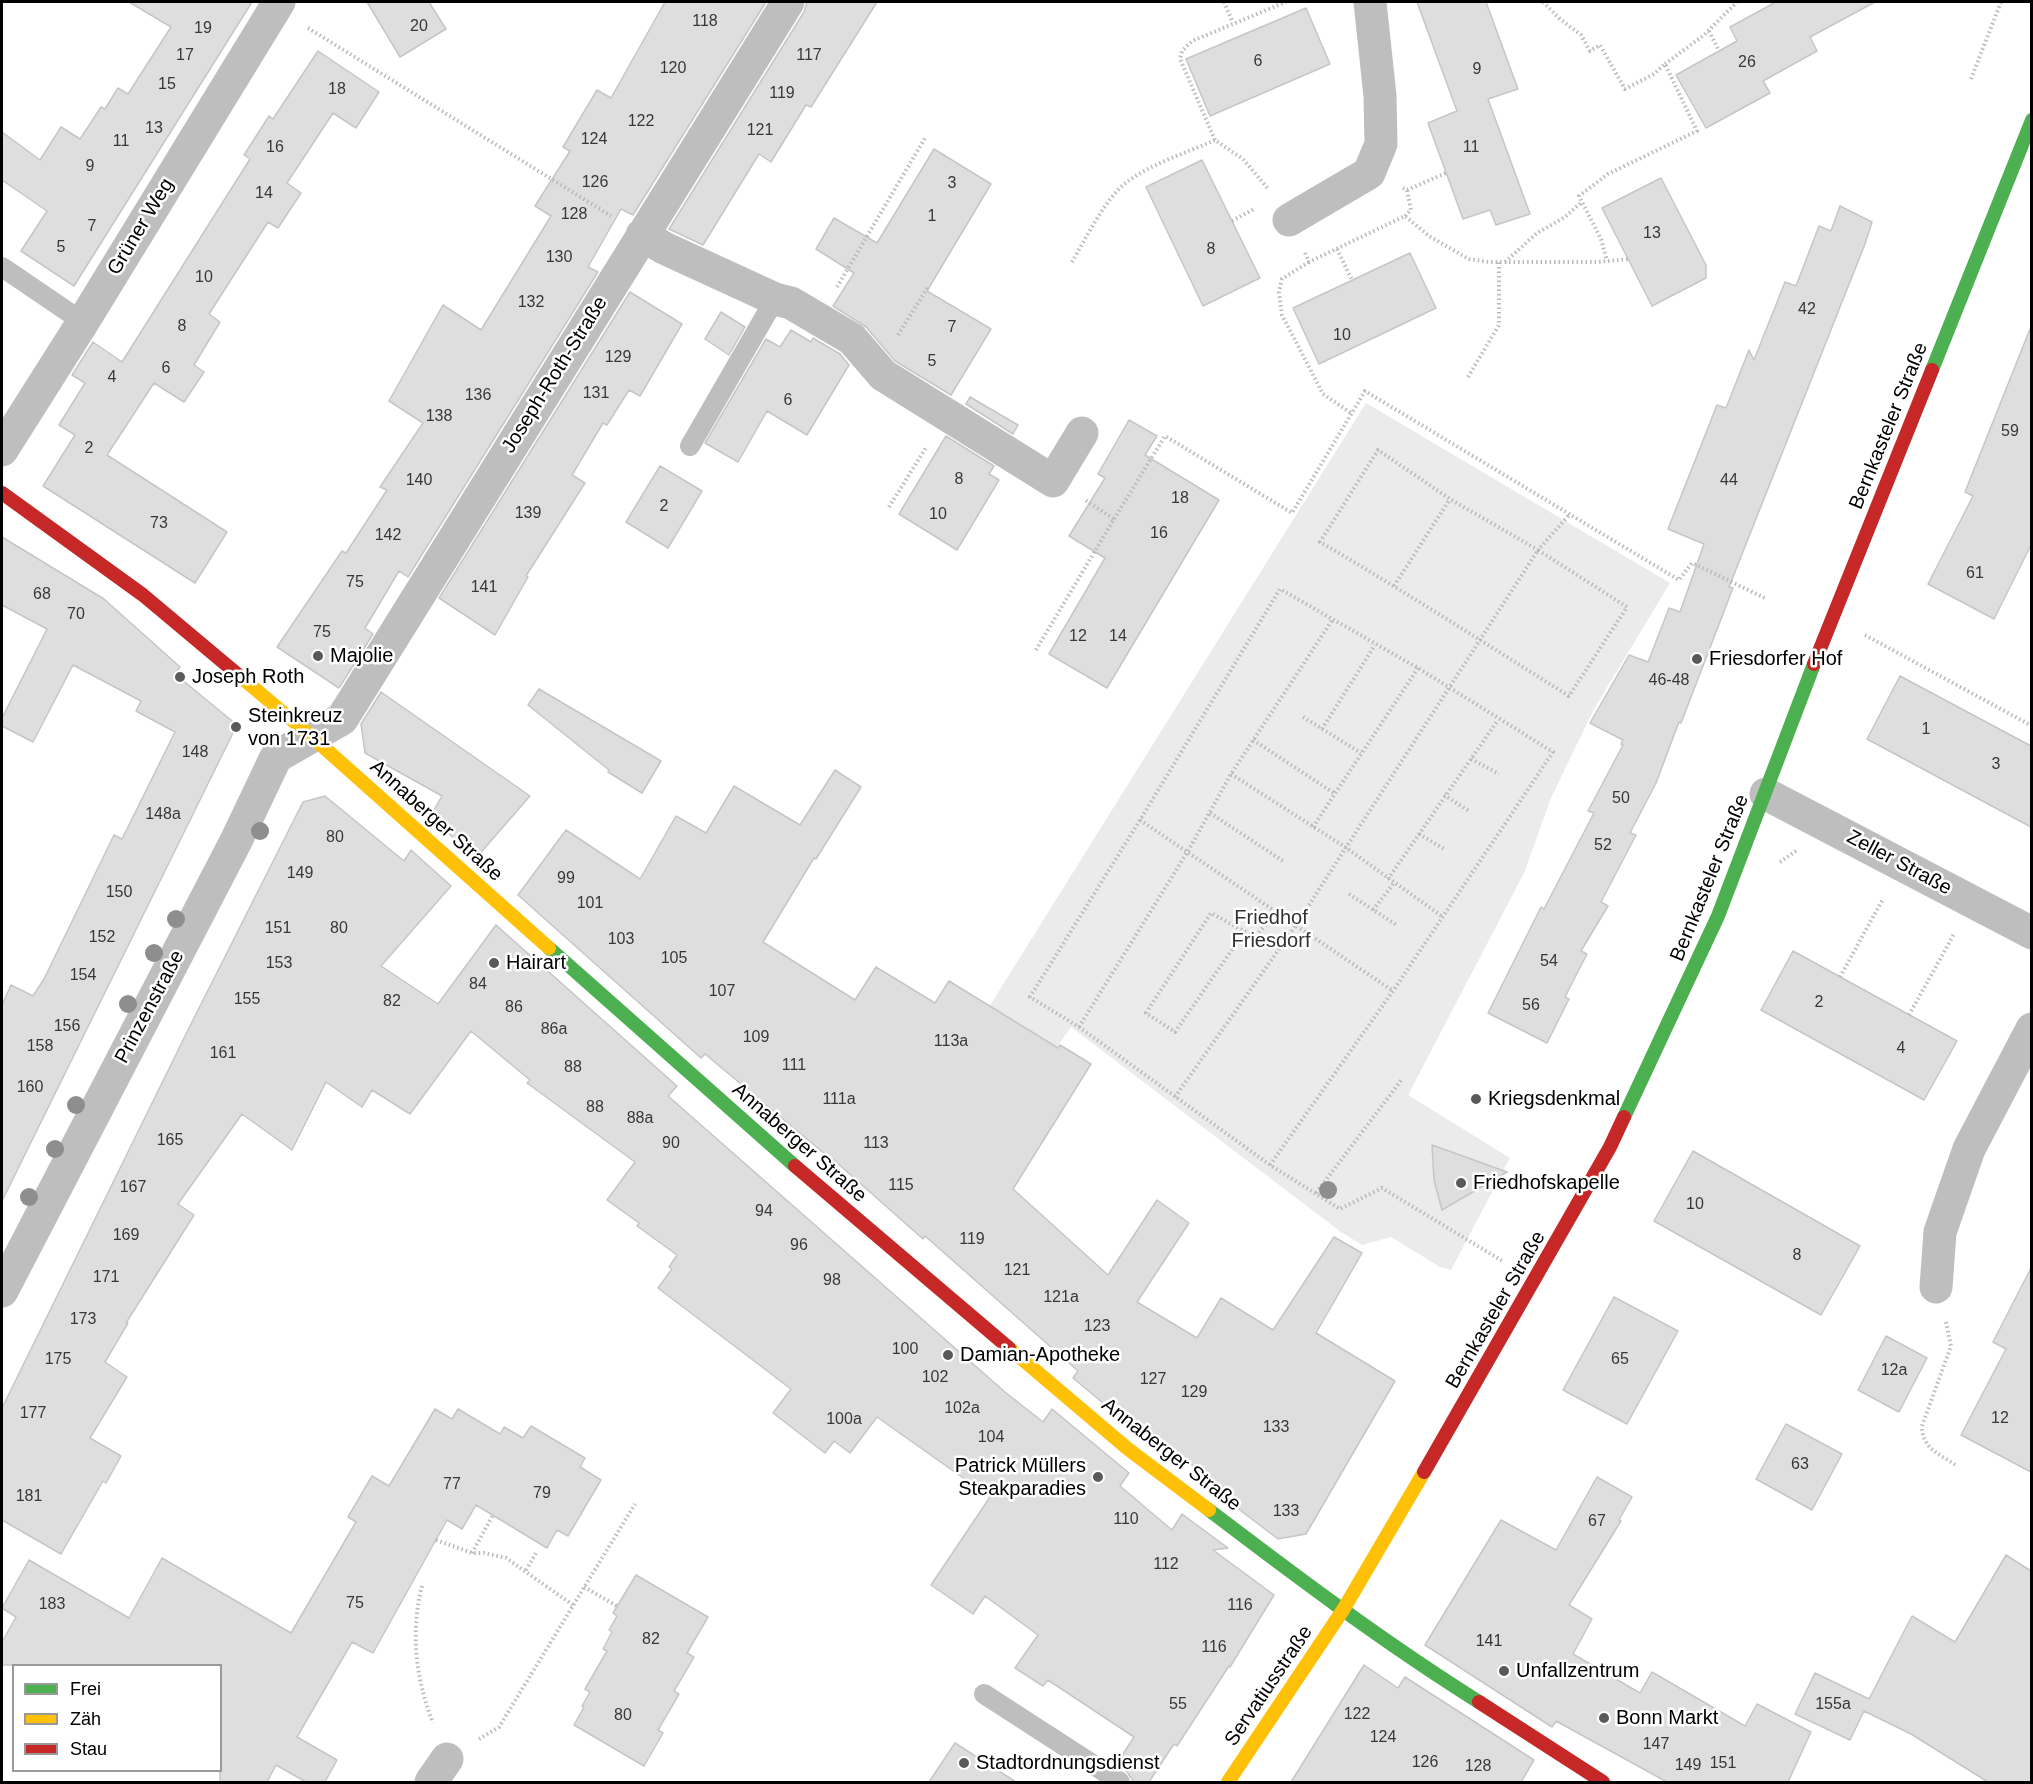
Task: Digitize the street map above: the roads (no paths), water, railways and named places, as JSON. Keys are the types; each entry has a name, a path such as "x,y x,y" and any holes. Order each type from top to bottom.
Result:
{"street":[{"name":"Joseph-Roth-Straße","path":"311,736 342,719 788,2"},
{"path":"1288,220 1369,173 1381,144 1380,96 1370,2"},
{"name":"Grüner Weg","path":"2,450 277,4"},
{"name":"Bernkasteler Straße","path":"1343,1610 1535,1282 1610,1147 1679,1002 1718,916 1832,618 2031,120"},
{"path":"642,235 664,248 775,299 791,303 852,339 883,375 1053,480 1083,434"},
{"name":"Annaberger Straße","path":"2,493 142,595 311,736 807,1177 1128,1449 1420,1665 1603,1782"},
{"name":"Prinzenstraße","path":"2,1291 225,862 276,757 311,736"},
{"name":"Zeller Straße","path":"1766,794 2031,933"},
{"path":"1936,1287 1940,1232 1969,1149 2031,1029"},
{"name":"Servatiusstraße","path":"1228,1782 1343,1610"}],"lane":[{"path":"2,267 83,322"},
{"path":"690,446 775,299"},
{"path":"984,1694 1120,1782"}],"place":[{"name":"Majolie","path":"318,656"},
{"name":"Friesdorfer Hof","path":"1697,659"},
{"name":"Joseph Roth","path":"180,677"},
{"name":"Steinkreuz von 1731","path":"236,727"},
{"name":"Hairart","path":"494,963"},
{"name":"Kriegsdenkmal","path":"1476,1099"},
{"name":"Friedhofskapelle","path":"1461,1183"},
{"name":"Damian-Apotheke","path":"948,1355"},
{"name":"Patrick Müllers Steakparadies","path":"1098,1477"},
{"name":"Unfallzentrum","path":"1504,1671"},
{"name":"Bonn Markt","path":"1604,1718"},
{"name":"Stadtordnungsdienst","path":"964,1763"}],"park label":[{"name":"Friedhof Friesdorf","path":"1271,930"}]}
